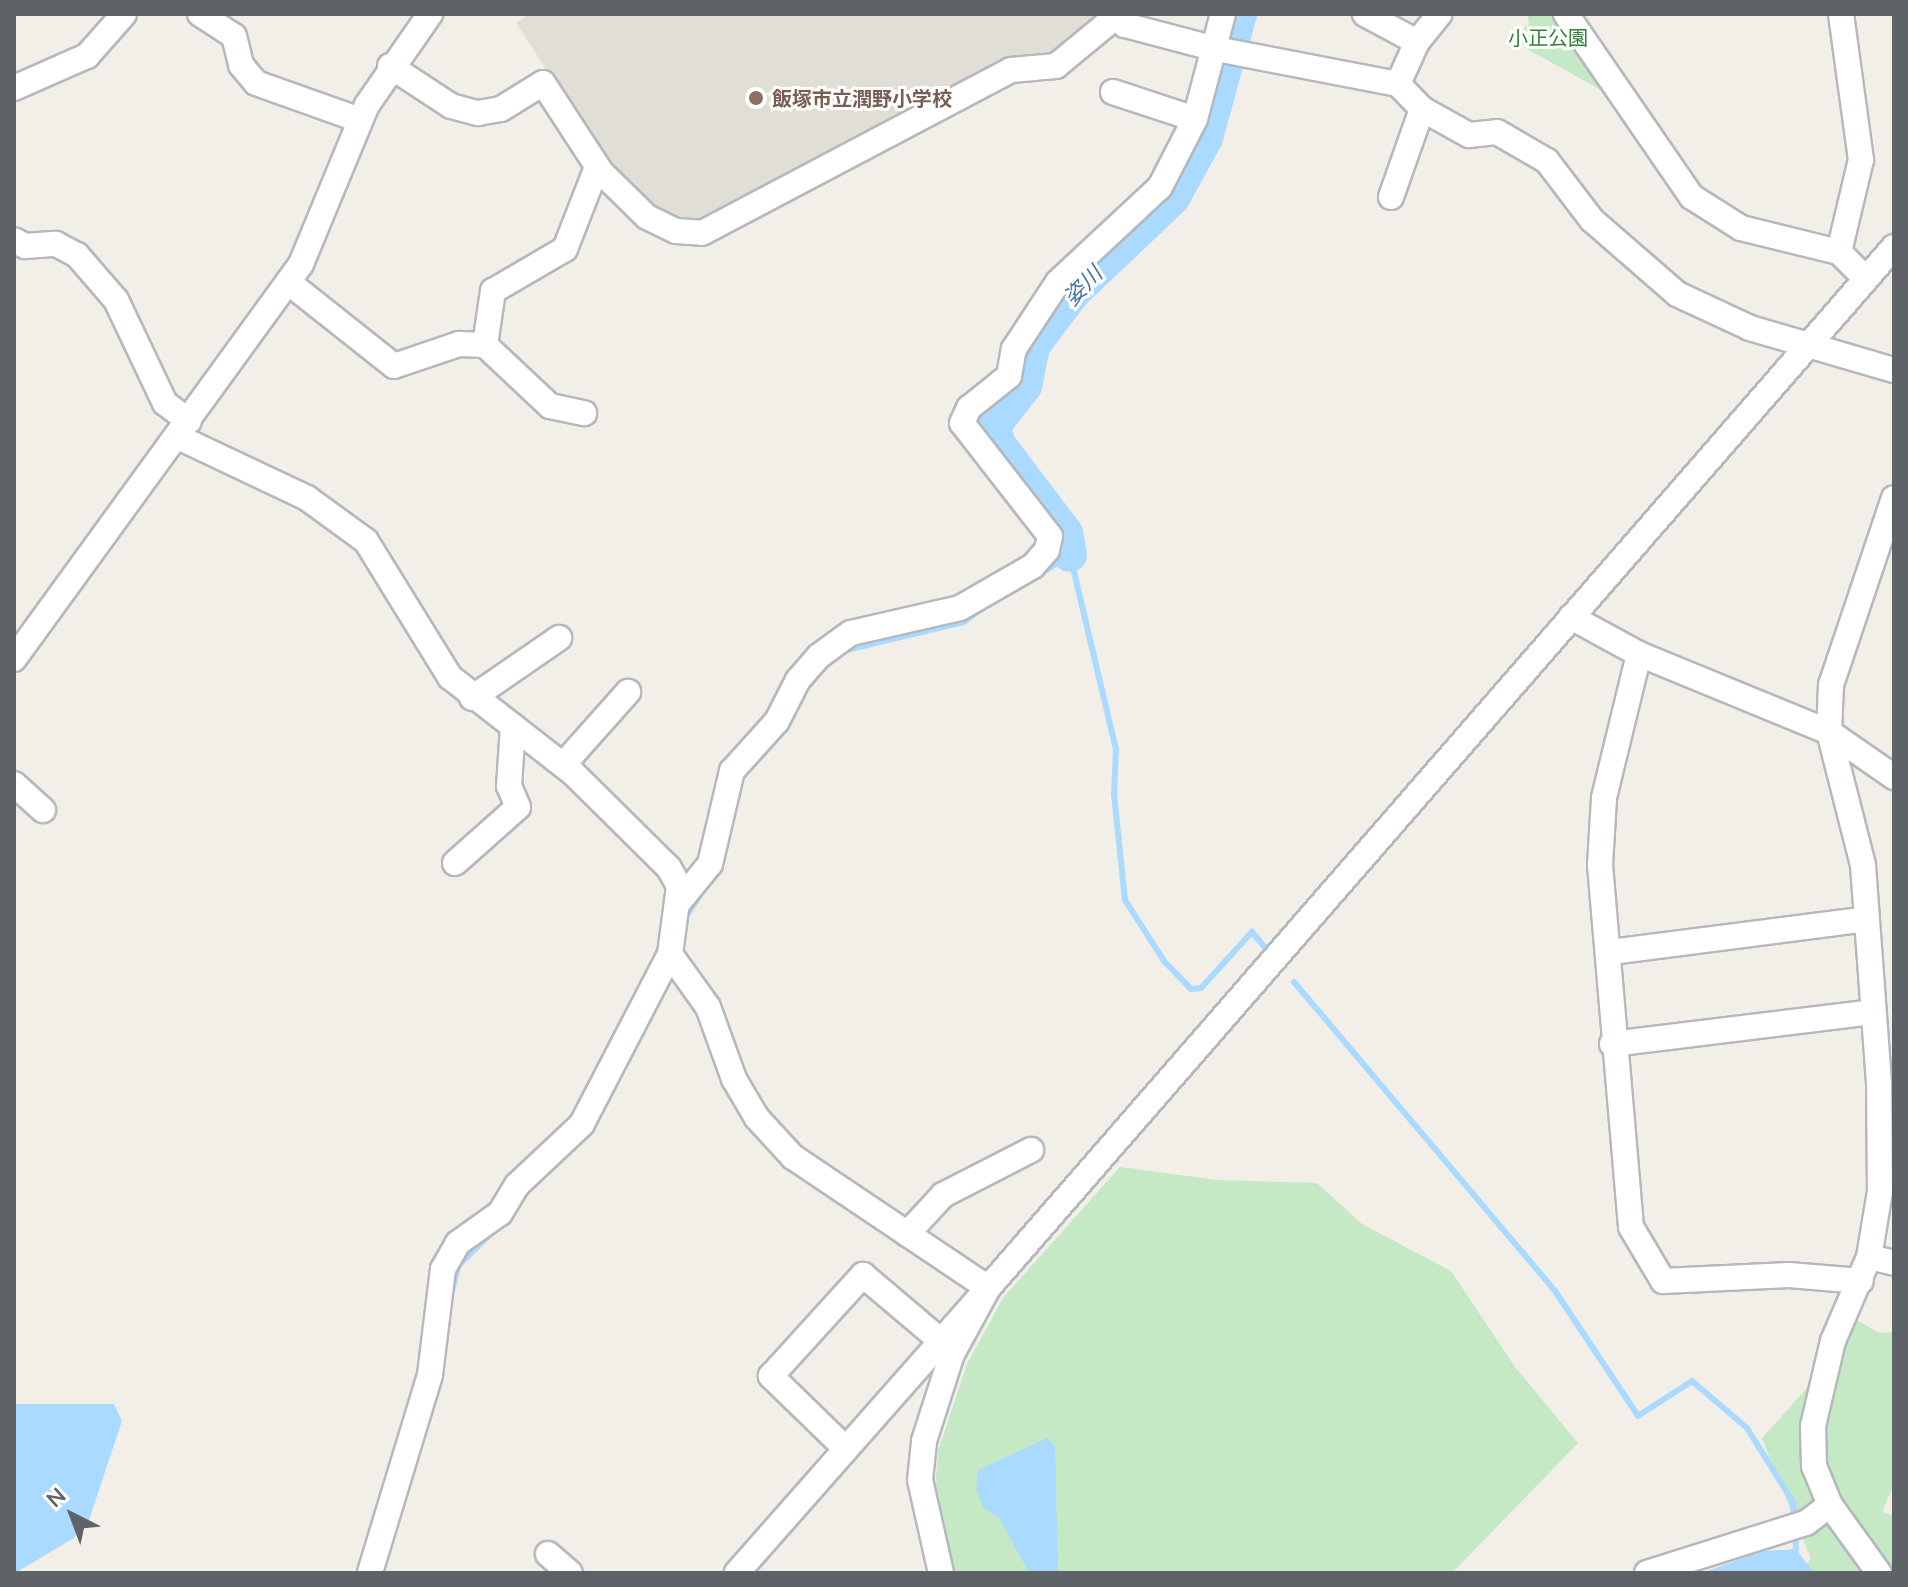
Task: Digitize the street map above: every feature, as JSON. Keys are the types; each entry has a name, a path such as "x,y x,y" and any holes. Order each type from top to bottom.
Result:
{"street":[{"path":"14,88 87,56 124,14"},
{"path":"200,14 234,36 241,65 256,83 360,120"},
{"path":"14,659 288,282 317,236 360,120 390,66 430,14"},
{"path":"679,902 710,864 732,771 777,721 798,680 819,656 851,633 960,608 1033,566 1047,550 1050,536 962,423 969,408 1009,376 1014,349 1058,282 1160,187 1195,119 1223,14"},
{"path":"1365,14 1417,42"},
{"path":"1398,84 1417,42 1440,14"},
{"path":"1566,14 1692,197 1741,228 1839,252 1866,279"},
{"path":"1839,252 1861,160 1841,14"},
{"path":"390,66 451,106 478,113 501,109 543,83 597,167 647,217 676,231 702,233 1011,70 1056,66 1119,15 1125,25 1216,49 1398,84 1422,109 1469,135 1497,132 1547,161 1592,220 1677,294 1721,318 1894,370"},
{"path":"1113,92 1195,119"},
{"path":"1391,197 1422,109"},
{"path":"485,345 493,291 565,249 597,167"},
{"path":"14,240 25,246 56,244 83,261 116,300 165,403 183,429 307,498 366,541 450,677 472,698 563,765 669,868 679,902 670,954 582,1124 517,1185 500,1213 458,1243 443,1269 430,1375 370,1573"},
{"path":"737,1573 1894,247"},
{"path":"288,282 394,366 459,344 485,345 550,406 584,413"},
{"path":"1879,1573 1830,1505 1814,1466 1813,1426 1833,1341 1869,1257 1880,1191 1863,865 1829,732 1831,685 1894,498"},
{"path":"1571,617 1639,654 1829,732 1894,777"},
{"path":"472,698 559,638"},
{"path":"1639,654 1604,798 1600,865 1611,952 1612,1044 1631,1227 1663,1281 1789,1275 1861,1281"},
{"path":"563,765 628,692"},
{"path":"455,863 518,807 509,786 513,726"},
{"path":"14,784 43,810"},
{"path":"1611,952 1867,919"},
{"path":"670,954 708,1007 734,1079 757,1118 793,1157 988,1288"},
{"path":"1612,1044 1872,1012"},
{"path":"907,1234 943,1195 1031,1150"},
{"path":"1869,1257 1894,1263"},
{"path":"846,1449 771,1376 863,1275 941,1341"},
{"path":"941,1573 920,1480 924,1441 952,1354 988,1288"},
{"path":"1647,1573 1806,1523 1830,1505"},
{"path":"548,1554 570,1573"}],"shaded area":[{"name":"飯塚市立潤野小学校","path":"529,14 1102,14 1084,24 1066,50 706,225 664,218 604,158 516,23"}],"green space":[{"name":"小正公園","path":"1527,14 1557,14 1608,94 1511,40 1529,24"},
{"path":"1120,1167 1217,1180 1317,1183 1362,1224 1451,1271 1515,1367 1578,1443 1452,1573 953,1573 935,1490 938,1451 967,1364 1003,1298"},
{"path":"1855,1319 1879,1333 1894,1332 1894,1484 1882,1512 1894,1516 1894,1573 1797,1573 1811,1559 1762,1438 1843,1348"}],"water":[{"path":"14,1404 114,1404 122,1421 89,1520 74,1538 15,1573"},
{"path":"1047,1438 1055,1446 1058,1573 1029,1573 1000,1519 983,1507 976,1489 978,1470"},
{"path":"1796,1549 1814,1573 1701,1573 1764,1551"}],"waterway":[{"name":"姿川","path":"1070,555 1066,533 998,443 994,426 1025,386 1033,346 1073,293 1173,198 1206,138 1240,14"},
{"path":"1019,587 1070,555 1116,749 1114,794 1125,900 1164,961 1191,989 1201,988 1252,932 1268,951"},
{"path":"846,650 964,622 982,608"},
{"path":"684,920 701,893"},
{"path":"1294,982 1555,1291 1638,1416 1692,1381 1747,1428 1793,1502 1794,1522"},
{"path":"637,1042 664,989"},
{"path":"451,1295 458,1266 491,1233"},
{"path":"388,1551 429,1416"},
{"path":"1795,1533 1796,1549"}],"place":[{"name":"飯塚市立潤野小学校","path":"756,98"}]}
